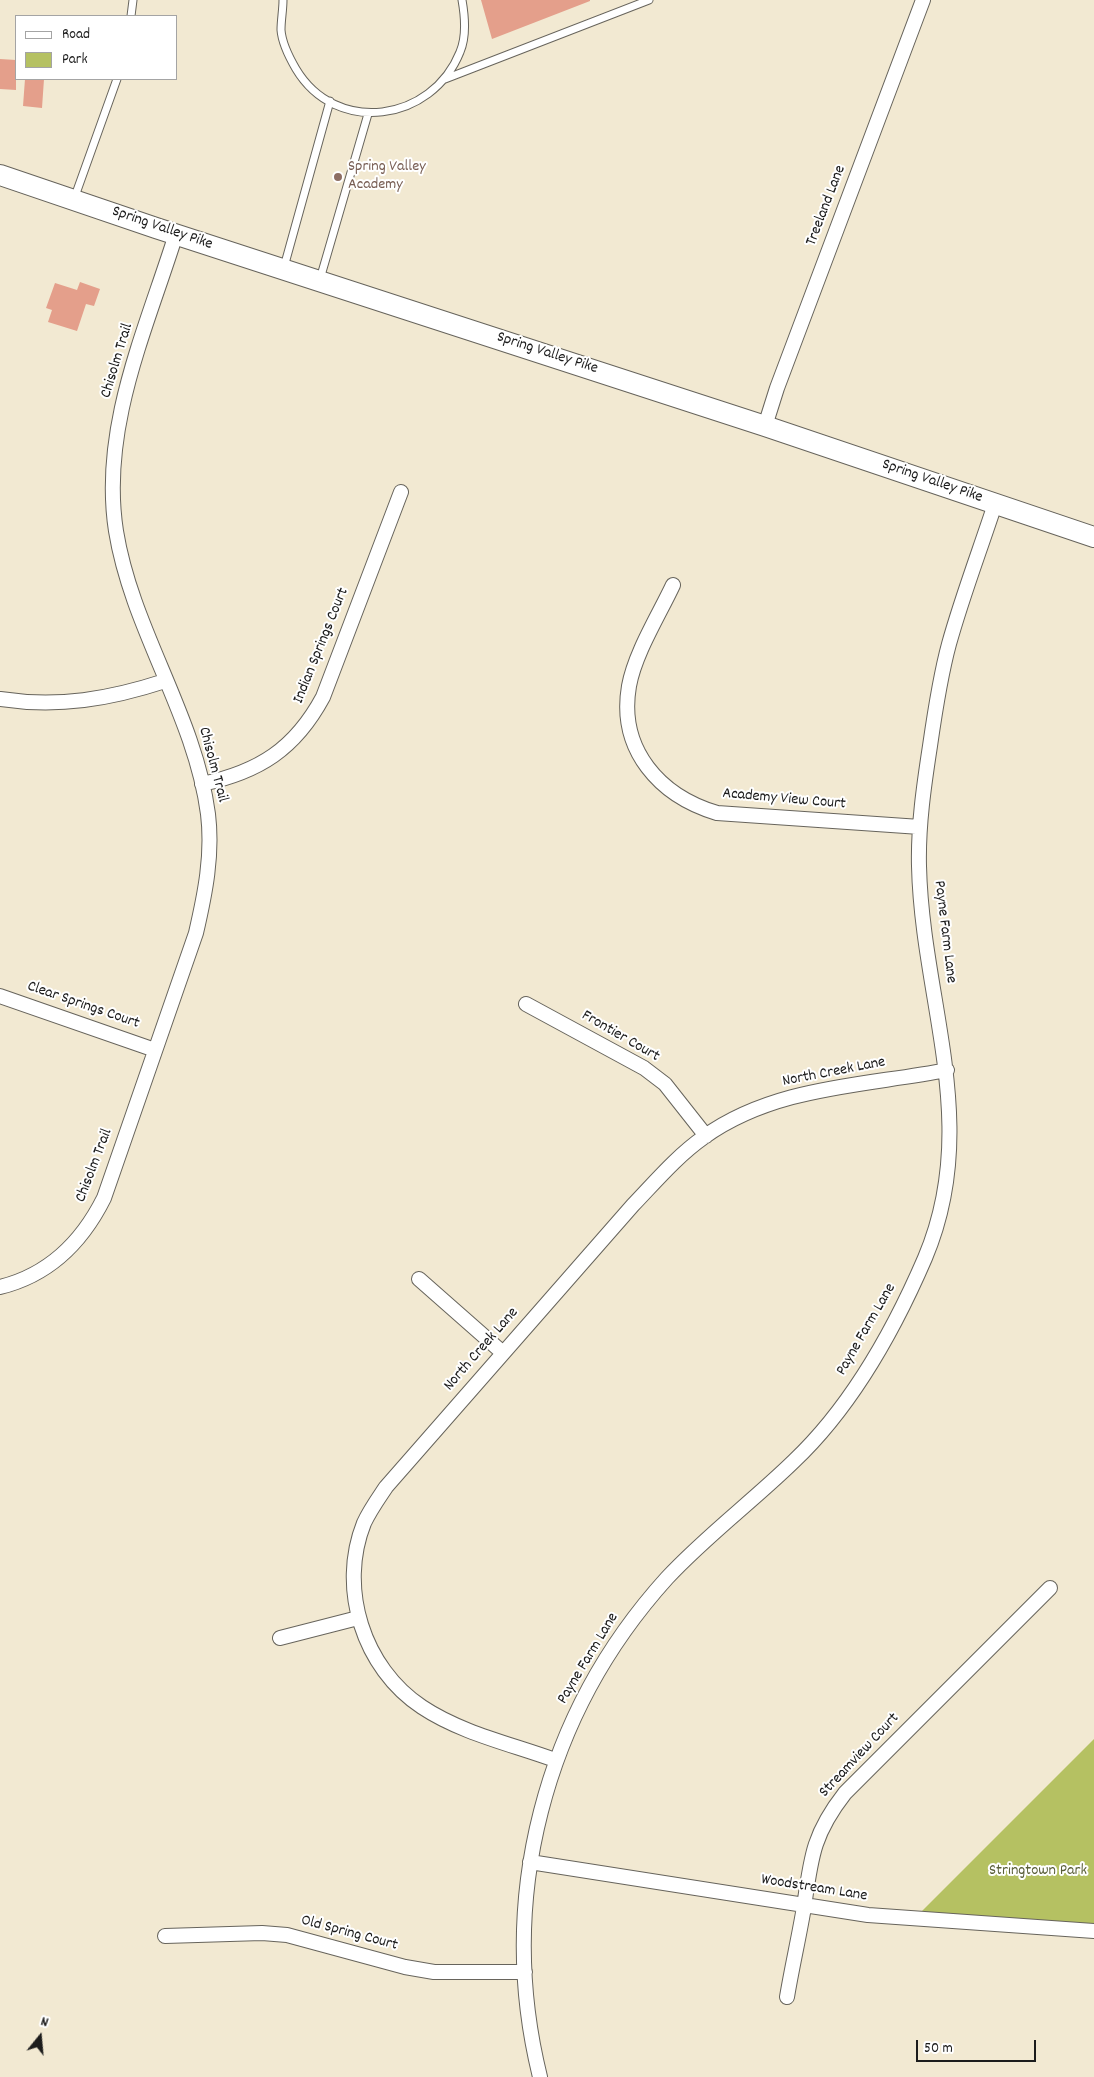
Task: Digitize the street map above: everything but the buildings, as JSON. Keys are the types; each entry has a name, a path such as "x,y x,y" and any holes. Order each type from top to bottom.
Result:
{"street":[{"name":"Treeland Lane","path":"765,426 780,379 923,0"},
{"name":"Spring Valley Pike","path":"0,175 283,270 765,426 1094,537"},
{"name":"Chisolm Trail","path":"0,1287 27,1278 48,1266 78,1241 94,1218 104,1198 196,933 204,900 209,844 202,784 188,737 134,603 124,569 116,529 113,485 119,422 126,387 176,234"},
{"name":"Indian Springs Court","path":"202,784 226,779 265,763 298,734 314,714 323,697 401,492"},
{"name":"Payne Farm Lane","path":"540,2077 528,2015 525,1972 524,1946 530,1862 538,1821 565,1734 591,1682 614,1645 640,1609 669,1576 703,1543 796,1459 814,1440 849,1395 872,1360 906,1299 927,1254 937,1222 949,1156 950,1120 947,1070 920,904 920,827 924,781 940,680 950,639 995,504"},
{"name":"Academy View Court","path":"673,585 634,668 628,704 629,723 640,756 662,785 694,806 717,813 920,827"},
{"path":"0,699 51,704 96,700 124,694 165,681"},
{"name":"Clear Springs Court","path":"0,996 155,1050"},
{"name":"Frontier Court","path":"526,1004 644,1068 665,1084 706,1136"},
{"name":"North Creek Lane","path":"556,1760 453,1724 422,1708 393,1682 376,1659 358,1618 353,1575 357,1546 371,1509 386,1487 502,1353 670,1165 706,1136 756,1110 794,1096 824,1089 947,1070"},
{"path":"419,1279 502,1353"},
{"name":"Streamview Court","path":"787,1997 804,1906 808,1871 813,1851 833,1808 845,1793 1050,1588"},
{"path":"280,1638 358,1618"},
{"name":"Woodstream Lane","path":"530,1862 868,1915 1094,1931"},
{"name":"Old Spring Court","path":"165,1936 262,1933 287,1936 405,1967 434,1972 525,1972"}],"lane":[{"path":"131,15 133,0"},
{"path":"283,0 281,32 287,54 304,82 322,97 368,114 403,108 431,93 445,80 461,52 466,24 462,0"},
{"path":"445,80 649,0"},
{"path":"74,200 117,80"},
{"path":"283,270 330,101"},
{"path":"320,282 368,114"}],"green space":[{"name":"Stringtown Park","path":"1094,1739 1094,1931 915,1918"}],"place":[{"name":"Spring Valley Academy","path":"338,177"}]}
